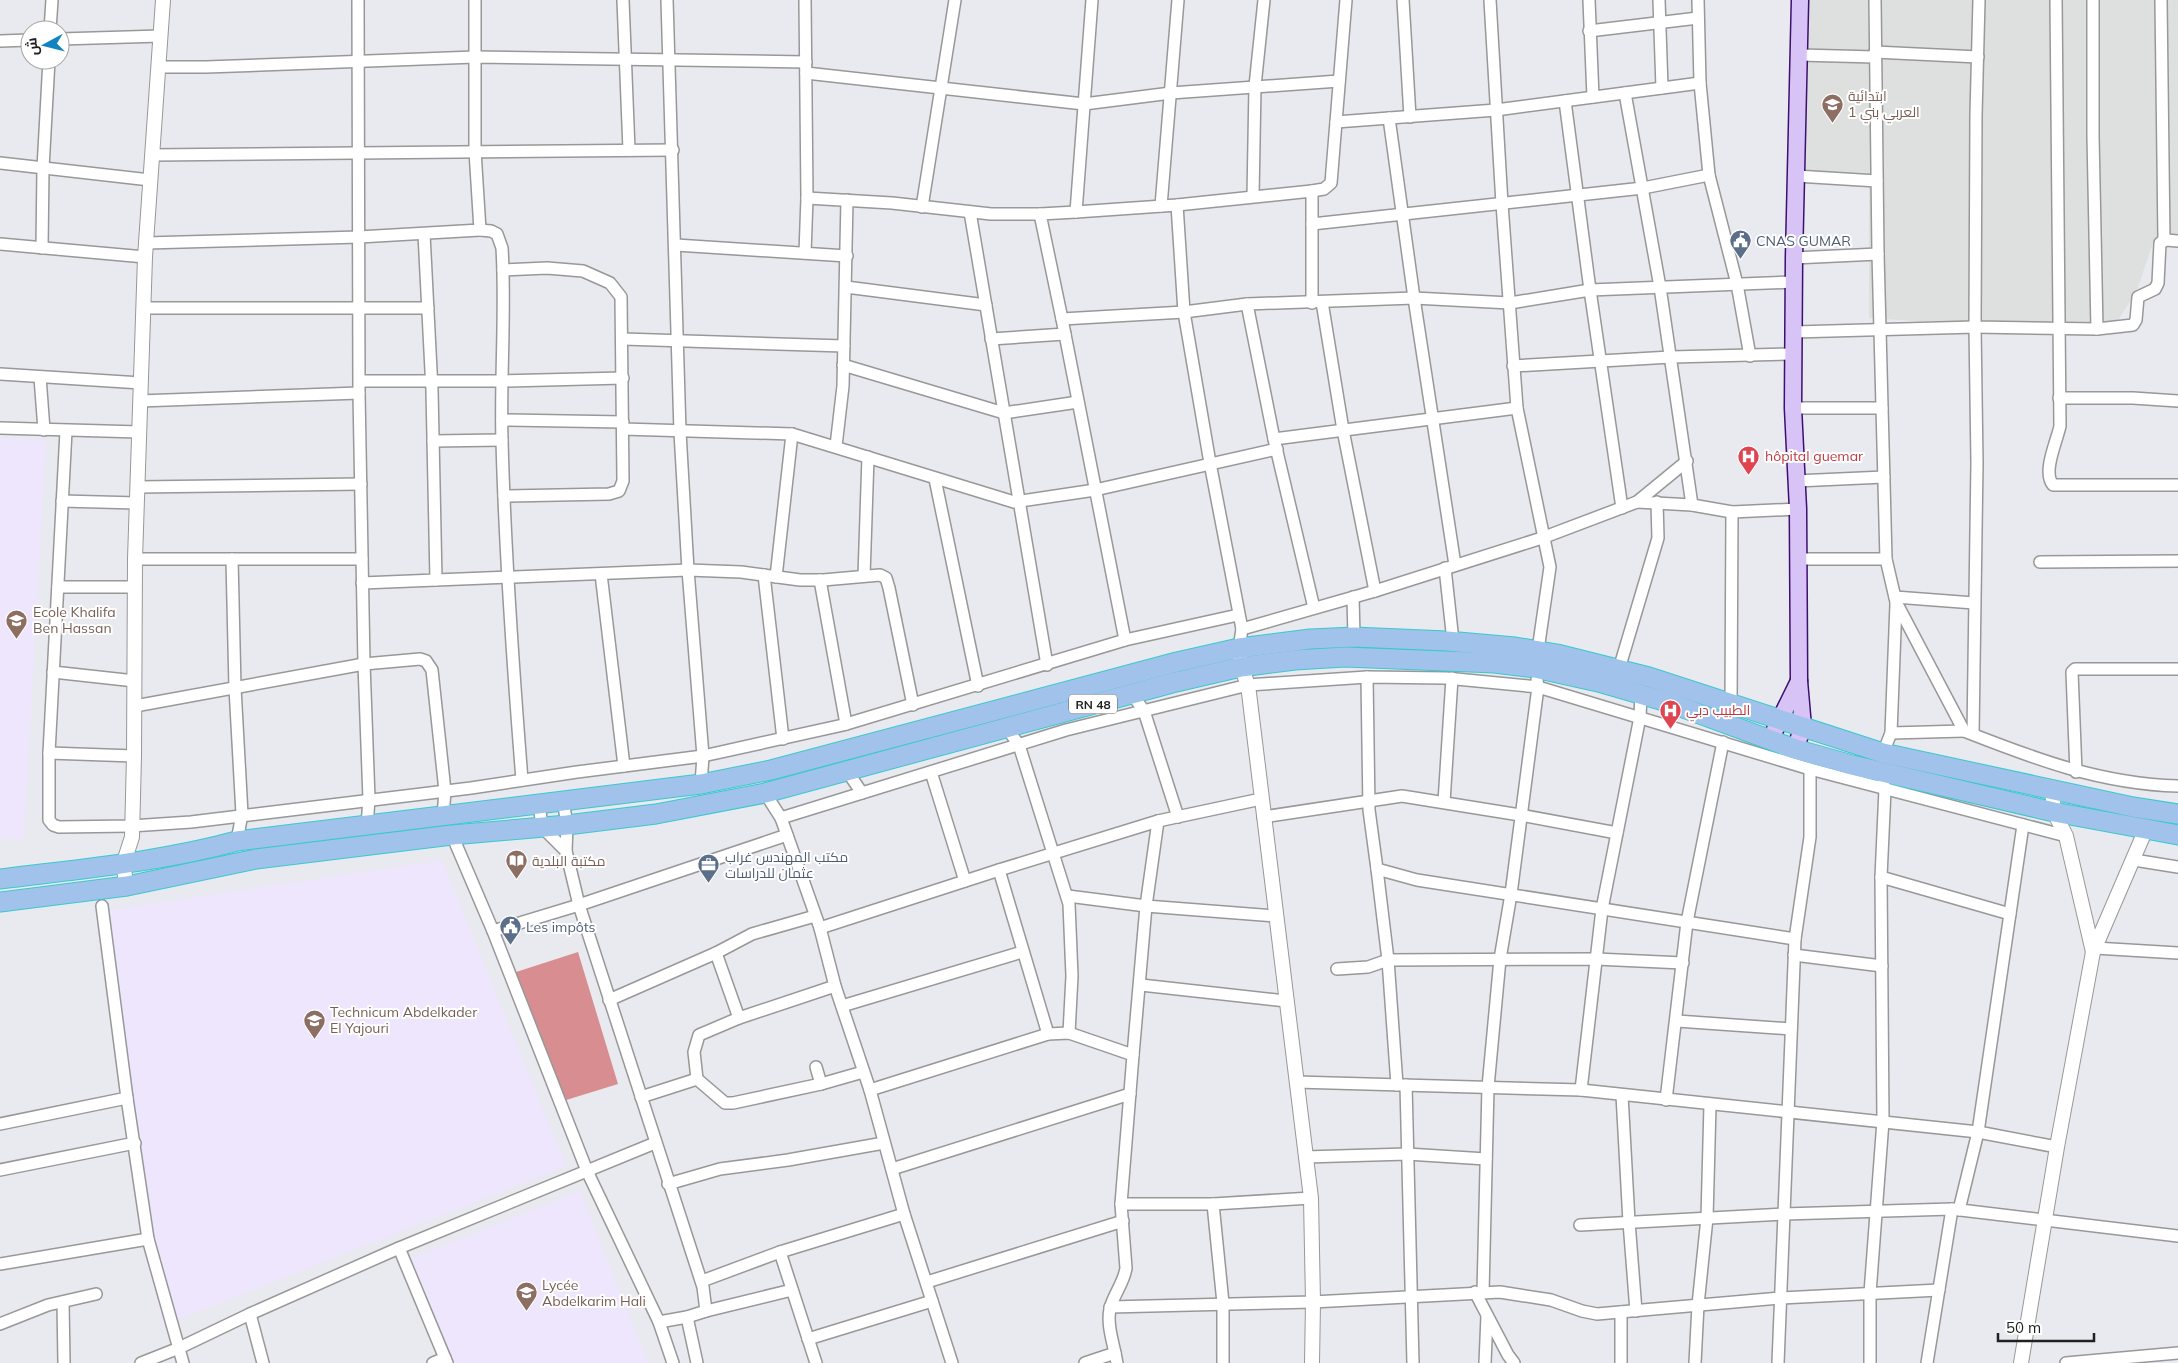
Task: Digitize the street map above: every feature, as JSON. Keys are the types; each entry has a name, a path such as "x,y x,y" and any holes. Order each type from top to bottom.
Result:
{"highway":[{"name":"RN 48","path":"0,878 123,864 202,850 237,841 701,784 770,770 1060,692 1239,648 1310,639 1354,637 1453,641 1536,659 1619,669 1883,753 2133,807 2178,814"},
{"name":"RN 48","path":"0,902 126,886 256,858 452,834 567,825 656,814 765,793 1132,694 1241,667 1295,660 1345,657 1494,663 1536,659 1598,682 1642,694 1795,750 2054,812 2178,835"}],"main road":[{"path":"1795,750 1803,727 1799,681 1798,509 1793,408 1794,258 1800,0"},
{"path":"1770,740 1778,719 1799,681"}],"street":[{"path":"51,20 52,0"},
{"path":"126,886 123,864 132,837 135,706 135,559 145,250 163,0"},
{"path":"358,0 359,387 362,583 369,799 367,826"},
{"path":"475,0 475,151 480,230"},
{"path":"623,0 629,150"},
{"path":"667,0 676,245 680,432 702,756 701,784"},
{"path":"805,0 807,198 805,253"},
{"path":"922,207 943,87 955,0"},
{"path":"1076,212 1092,0"},
{"path":"1161,206 1178,0"},
{"path":"1253,196 1255,86 1264,0"},
{"path":"807,198 970,212 1040,214 1177,205 1312,191 1327,187 1331,183 1346,0"},
{"path":"1403,0 1410,116"},
{"path":"1490,0 1517,408 1542,538 1548,549 1550,574 1536,659 1538,687 1500,959 1488,1087 1479,1292 1487,1314 1508,1356 1514,1363"},
{"path":"1589,0 1593,97"},
{"path":"1659,0 1662,88"},
{"path":"1698,0 1700,83 1708,175 1737,284 1750,356"},
{"path":"1875,0 1878,254 1886,559 1895,599 1891,733 1883,753"},
{"path":"1968,733 1974,603 1977,463 1975,327 1979,0"},
{"path":"2056,0 2060,426 2050,463 2051,484 2178,485"},
{"path":"2094,0 2093,173 2097,329"},
{"path":"1794,332 1975,327 2097,329 2123,327 2135,323 2138,297 2157,286 2159,247 2164,240 2161,0"},
{"path":"1589,31 1698,18"},
{"path":"70,39 160,36"},
{"path":"0,41 20,40"},
{"path":"1800,55 1875,54 1978,57"},
{"path":"158,67 206,67 475,57 669,59 806,68 1084,104 1170,92 1339,81"},
{"path":"42,248 43,168 48,70"},
{"path":"1336,122 1496,110 1700,83"},
{"path":"1625,93 1660,287 1692,505"},
{"path":"1566,101 1590,290 1622,508"},
{"path":"1389,118 1433,418 1450,566 1453,641"},
{"path":"152,156 673,150"},
{"path":"0,164 150,180"},
{"path":"1312,224 1643,188 1708,175"},
{"path":"1796,176 1877,181"},
{"path":"1312,191 1317,302 1375,591"},
{"path":"836,446 844,346 847,200"},
{"path":"1177,205 1184,312 1210,463 1242,629 1239,648 1241,667 1248,685 1311,1198 1312,1363"},
{"path":"970,212 1048,665"},
{"path":"1040,214 1125,640"},
{"path":"0,244 42,248 145,250 480,230 493,231 499,236 502,248 503,270 502,440 507,578 522,780"},
{"path":"424,234 431,380 436,580"},
{"path":"2164,240 2178,241"},
{"path":"676,245 847,256"},
{"path":"1794,258 1878,254"},
{"path":"503,270 566,268 583,271 602,278 617,290 621,297 623,339 623,481 619,491 609,494 504,496"},
{"path":"1062,319 1184,312 1247,304 1414,298 1510,303 1590,290 1794,282"},
{"path":"846,287 986,305"},
{"path":"1247,304 1276,444 1314,608"},
{"path":"143,308 428,308"},
{"path":"991,339 1065,334"},
{"path":"623,339 844,346"},
{"path":"1513,366 1601,360 1793,354"},
{"path":"843,365 1004,413 1078,402"},
{"path":"0,374 141,383"},
{"path":"40,377 44,430"},
{"path":"140,401 359,387 431,380 503,381 623,378"},
{"path":"2059,398 2133,398 2178,401"},
{"path":"502,420 623,425 680,432 792,434 868,456 935,479 1006,500 1020,502 1095,490 1210,463 1276,444 1342,430 1517,408"},
{"path":"1793,408 1882,408"},
{"path":"0,428 139,432"},
{"path":"66,431 48,753 48,814 51,824 56,827 131,826 191,822 702,756 846,724 1048,665 1125,640 1238,615"},
{"path":"776,577 792,434"},
{"path":"433,441 502,440"},
{"path":"864,576 868,456"},
{"path":"1242,629 1375,591 1542,538 1622,508 1637,502 1687,461"},
{"path":"1796,481 1884,477"},
{"path":"935,479 978,686"},
{"path":"138,487 361,484"},
{"path":"62,501 137,502"},
{"path":"1637,502 1692,505 1732,512 1798,509"},
{"path":"1619,669 1658,538 1657,502"},
{"path":"1731,704 1732,512"},
{"path":"135,559 362,559"},
{"path":"232,559 235,688 242,814 237,841"},
{"path":"1798,559 1886,559"},
{"path":"2040,562 2178,561"},
{"path":"362,583 688,570 820,580 880,575 886,578 888,583 913,705"},
{"path":"601,574 624,766"},
{"path":"764,575 783,739"},
{"path":"820,580 846,724"},
{"path":"58,587 135,587"},
{"path":"1353,597 1354,637"},
{"path":"1895,599 1974,603"},
{"path":"1895,599 1968,733"},
{"path":"135,706 364,664 420,659 429,663 432,670 445,790 443,817"},
{"path":"2076,772 2072,672 2075,669 2178,669"},
{"path":"53,672 135,681"},
{"path":"1366,677 1369,802 1402,1085 1407,1154 1413,1363"},
{"path":"781,818 1066,730 1248,685 1366,677 1452,678 1538,687 1810,769 2066,836"},
{"path":"1444,802 1452,678"},
{"path":"1132,694 1144,711 1178,817"},
{"path":"1581,1090 1602,909 1640,717 1642,694"},
{"path":"1057,714 1066,730"},
{"path":"1006,728 1019,745 1068,896 1072,949 1069,1033"},
{"path":"1891,733 1968,733 2076,772 2133,783 2178,786"},
{"path":"1666,1100 1677,1022 1687,922 1723,742"},
{"path":"48,753 134,756"},
{"path":"1778,1363 1794,955 1810,837 1810,769"},
{"path":"1870,1363 1870,1293 1883,1121 1881,877 1885,789 1878,771"},
{"path":"847,772 862,793"},
{"path":"931,772 965,881"},
{"path":"2052,789 2054,812 2066,836 2094,950"},
{"path":"765,793 781,818 820,928 835,986 862,1072 870,1090 904,1214 952,1363"},
{"path":"1263,817 1402,796 1617,833"},
{"path":"820,928 1158,821 1261,799"},
{"path":"563,800 567,825 566,851 579,905 668,1184 702,1281 706,1311"},
{"path":"539,803 542,827 566,851"},
{"path":"1085,1363 1116,1358 1109,1318 1110,1307 1125,1278 1126,1268 1121,1204 1133,1055 1141,985 1146,906 1158,821"},
{"path":"1927,1363 1939,1290 1956,1209 1978,1132 2023,825"},
{"path":"2021,1363 2057,1147 2094,950 2146,829"},
{"path":"452,834 493,931 587,1171 659,1322 673,1363"},
{"path":"493,931 579,905 787,835"},
{"path":"2134,860 2178,867"},
{"path":"1377,869 1417,880 1795,939"},
{"path":"999,870 1048,1034"},
{"path":"1881,877 2010,914"},
{"path":"1068,896 1146,906 1276,916"},
{"path":"102,906 127,1098 135,1143 139,1189 148,1239 183,1363"},
{"path":"609,1000 716,953 752,934 815,916"},
{"path":"2094,950 2178,953"},
{"path":"842,1006 1022,952"},
{"path":"716,953 739,1018"},
{"path":"1794,955 1882,966"},
{"path":"1337,969 1368,967 1388,960 1596,959 1682,963"},
{"path":"1141,985 1286,1001"},
{"path":"835,986 739,1018 699,1035 694,1052 697,1079 725,1103 821,1084 862,1072"},
{"path":"1677,1022 1791,1029"},
{"path":"870,1090 1048,1034 1069,1033 1133,1055"},
{"path":"816,1067 821,1084"},
{"path":"641,1097 697,1079"},
{"path":"1296,1082 1581,1090 1978,1132 2057,1147"},
{"path":"892,1169 1130,1094"},
{"path":"1622,1095 1628,1222 1636,1311"},
{"path":"0,1124 127,1098"},
{"path":"1695,1363 1698,1305 1707,1218 1710,1105"},
{"path":"0,1170 135,1143"},
{"path":"668,1184 720,1169 788,1160 884,1143"},
{"path":"141,1363 179,1348 250,1314 399,1248 655,1144"},
{"path":"1305,1157 1407,1154 1486,1159"},
{"path":"1121,1204 1213,1204 1311,1198"},
{"path":"1213,1204 1223,1303 1223,1363"},
{"path":"1580,1225 1876,1210 1956,1209 2178,1236"},
{"path":"702,1281 780,1252 904,1214"},
{"path":"927,1282 1122,1221"},
{"path":"0,1264 148,1239"},
{"path":"399,1248 446,1361 433,1363"},
{"path":"780,1252 816,1363"},
{"path":"659,1322 687,1317 792,1290"},
{"path":"1110,1307 1313,1302 1500,1292 1536,1296 1597,1314 1781,1298 1939,1290"},
{"path":"0,1324 48,1306 96,1294"},
{"path":"808,1339 932,1301"},
{"path":"64,1302 64,1363"},
{"path":"1621,1312 1621,1363"},
{"path":"250,1314 263,1363"},
{"path":"1485,1363 1487,1314"},
{"path":"687,1317 696,1363"},
{"path":"2066,1363 2136,1359 2178,1353"}],"shaded area":[{"path":"1795,0 2178,0 2178,239 2155,237 2137,290 2117,322 2045,329 1869,318 1869,183 1791,184"},
{"name":"Ecole Khalifa Ben Hassan","path":"0,438 46,440 24,839 0,839"},
{"name":"Technicum Abdelkader El Yajouri","path":"442,860 566,1166 163,1326 141,1231 96,912"},
{"path":"578,952 618,1084 563,1101 513,973"},
{"name":"Lycée Abdelkarim Hali","path":"580,1191 648,1363 443,1363 403,1262"}],"place":[{"name":"ابتدائية العربي بني 1","path":"1832,123"},
{"name":"CNAS GUMAR","path":"1740,260"},
{"name":"hôpital guemar","path":"1749,475"},
{"name":"Ecole Khalifa Ben Hassan","path":"17,639"},
{"name":"الطبيب دبي","path":"1670,729"},
{"name":"مكتبة البلدية","path":"516,880"},
{"name":"مكتب المهندس غراب عثمان للدراسات","path":"709,884"},
{"name":"Les impôts","path":"510,946"},
{"name":"Technicum Abdelkader El Yajouri","path":"314,1039"},
{"name":"Lycée Abdelkarim Hali","path":"526,1312"}]}
